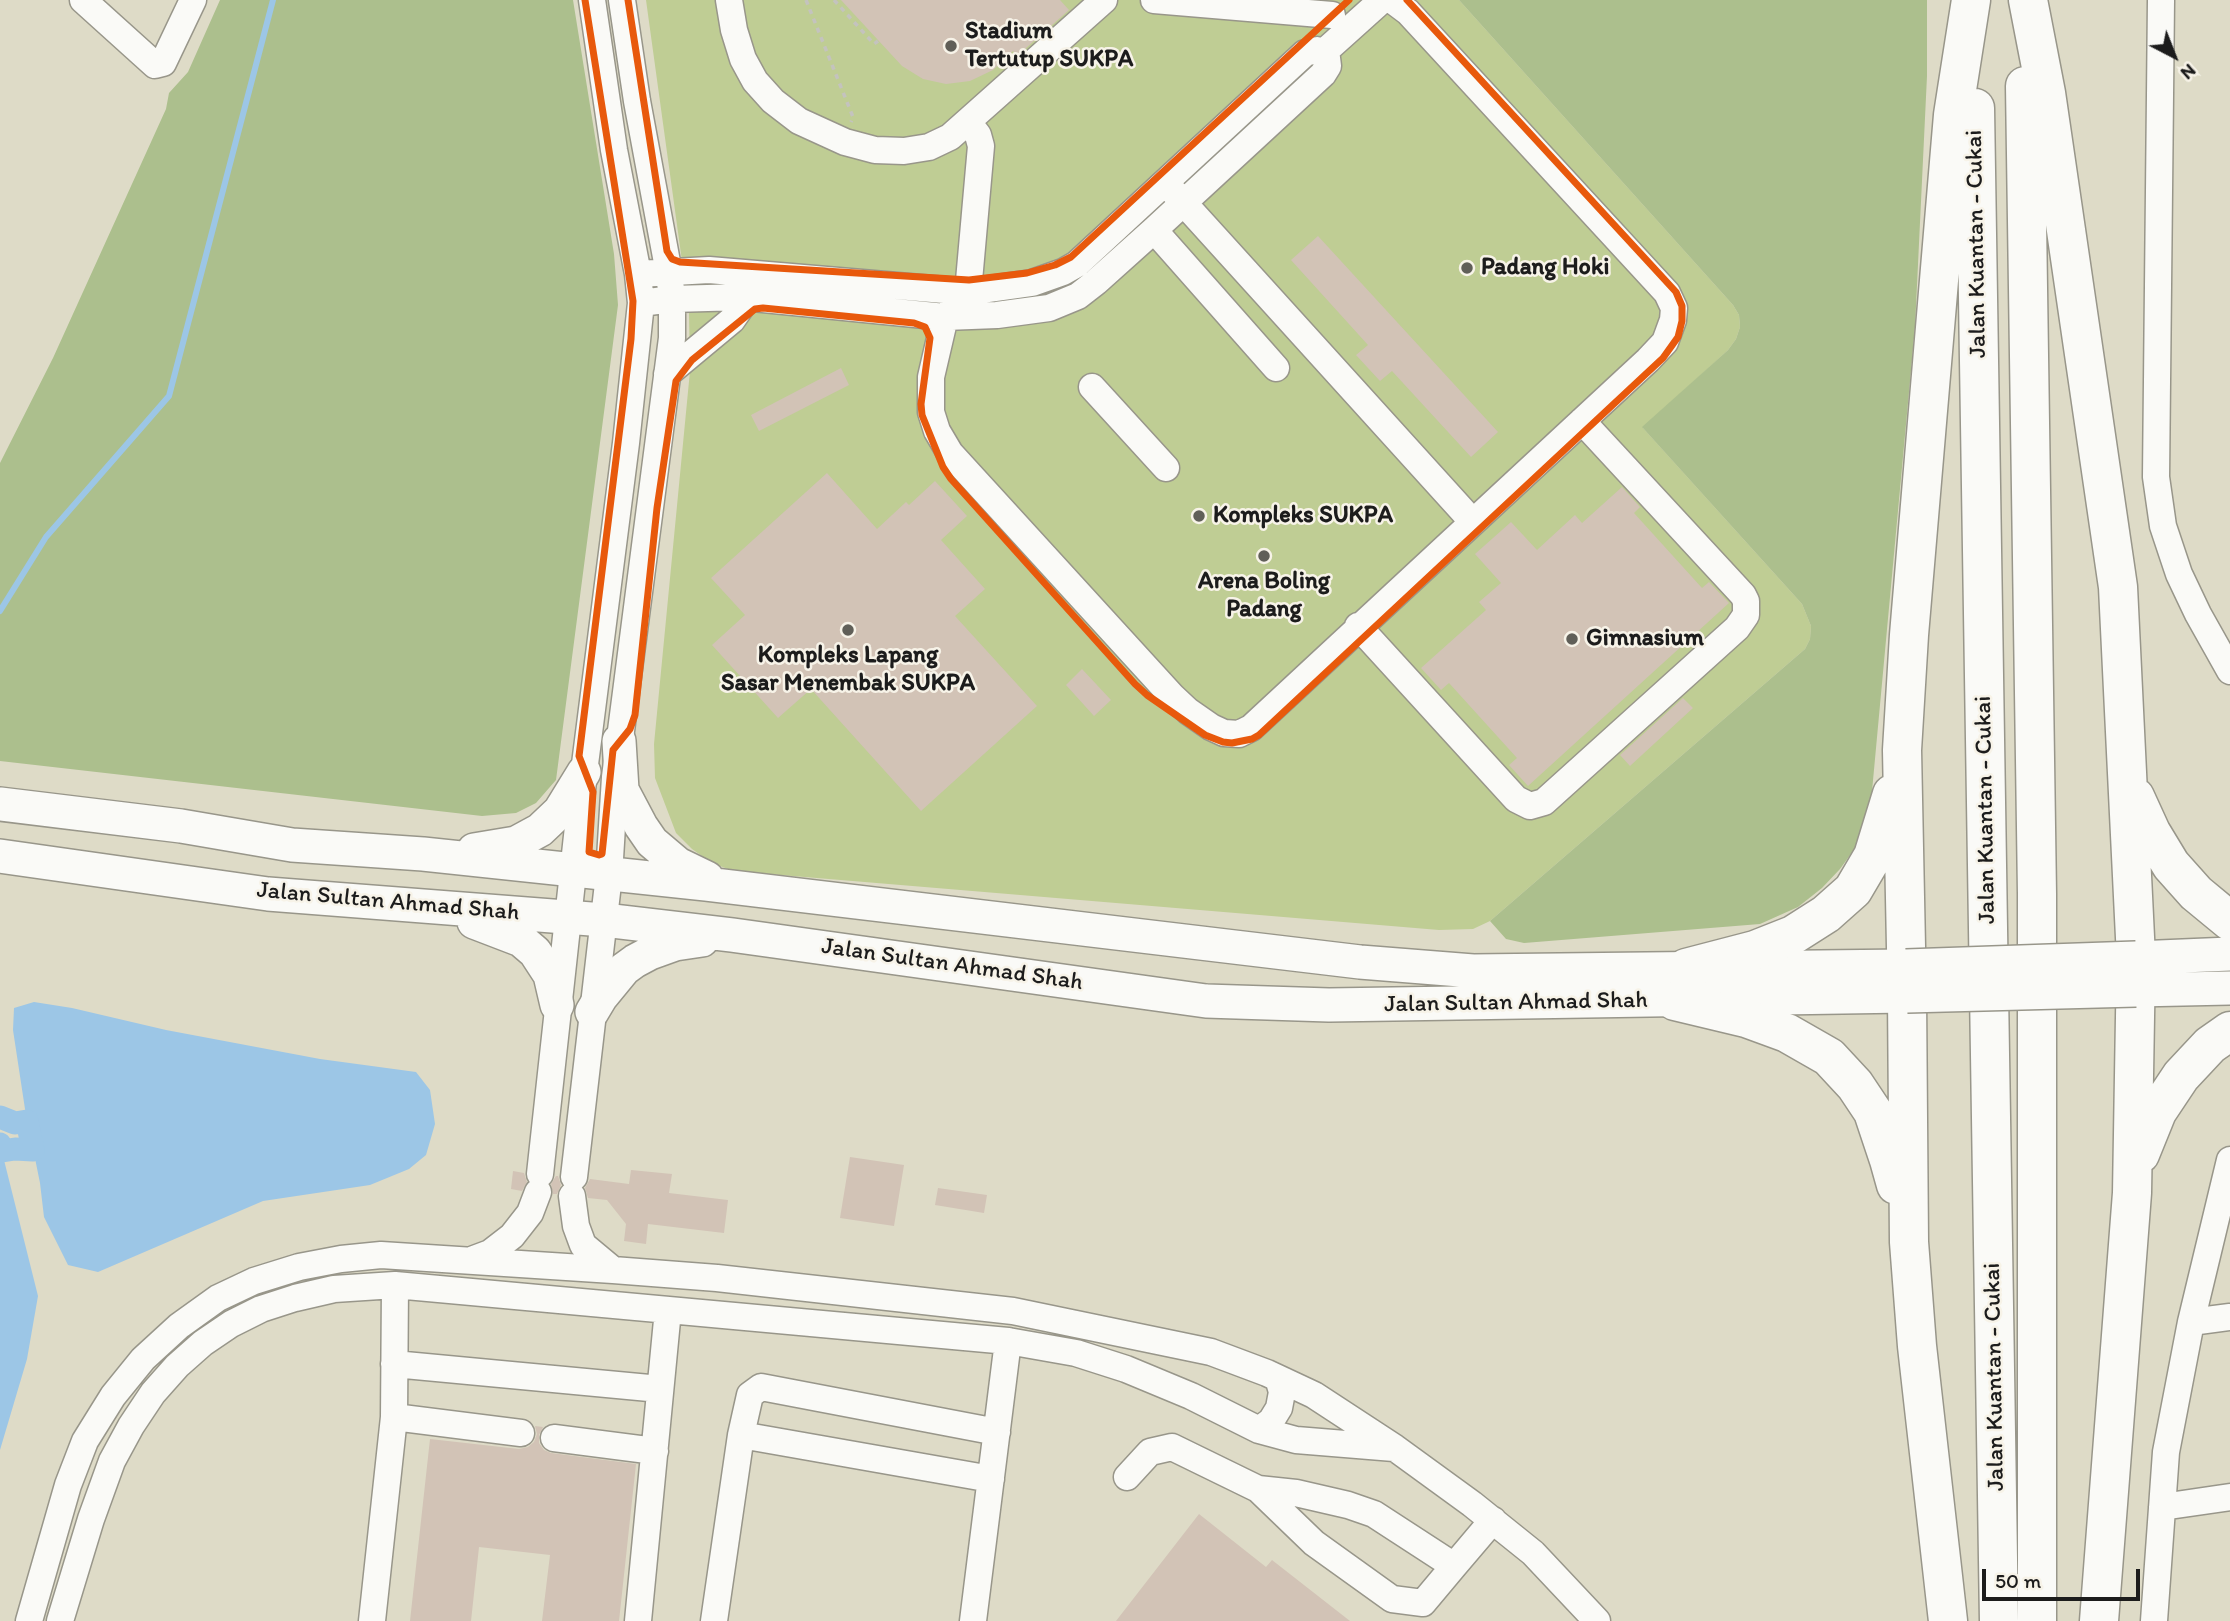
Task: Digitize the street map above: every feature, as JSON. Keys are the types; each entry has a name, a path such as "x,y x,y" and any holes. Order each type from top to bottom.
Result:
{"highway":[{"path":"1948,1621 1917,1346 1909,1242 1902,750 1910,621 1953,115 1972,0"},
{"name":"Jalan Kuantan - Cukai","path":"1972,0 1999,1621"},
{"path":"2026,0 2048,107 2118,587 2136,974 2132,1193 2099,1621"},
{"name":"Jalan Kuantan - Cukai","path":"2026,0 2037,894 2037,1621"},
{"path":"1681,984 1793,935 1826,915 1853,890 1873,856 1902,750"},
{"path":"2126,761 2136,797 2151,832 2171,865 2196,893 2230,921"},
{"path":"1681,984 1746,1018 1787,1033 1829,1057 1855,1085 1873,1112 1889,1160 1909,1242"},
{"path":"2132,1193 2141,1151 2157,1112 2181,1076 2210,1045 2230,1031"}],"main road":[{"path":"619,741 622,790 652,842 678,864 703,877 746,888"},
{"path":"422,854 503,846 527,838 552,821 584,772"},
{"name":"Jalan Sultan Ahmad Shah","path":"0,804 181,827 292,845 422,854 572,872 746,888 1373,963 1681,984"},
{"name":"Jalan Sultan Ahmad Shah","path":"0,856 268,894 604,920 732,934 1206,1001 1329,1005 1681,984 2136,974"},
{"path":"426,907 521,940 535,952 550,975 557,1005"},
{"path":"592,1012 624,969 642,957 675,944 732,934"},
{"path":"2136,974 2230,954"},
{"path":"2136,974 2230,988"}],"street":[{"path":"83,0 155,65 163,63 192,0"},
{"path":"473,1260 512,1236 530,1213 539,1183 572,872 642,303 614,150 592,0"},
{"path":"613,1269 583,1245 576,1226 573,1187 610,875 619,741 672,338 669,273 637,101 622,0"},
{"path":"729,0 737,45 748,71 773,101 814,128 860,147 904,151 940,143 968,122 1104,0"},
{"path":"1154,0 1333,15 1382,0"},
{"path":"968,122 978,135 981,146 968,292 945,317 930,394 931,412 943,443 1188,711 1224,733 1239,734 1251,727 1357,626 1582,421 1665,342 1674,320 1671,300 1408,12 1392,0"},
{"path":"2161,0 2156,477 2163,526 2179,574 2226,655"},
{"path":"1323,54 1333,15"},
{"path":"638,275 709,270 968,292 1032,284 1077,264 1305,53 1313,50 1327,58 1328,66 1323,74 1154,230 1078,296 1049,308 1007,314 945,317 743,297 672,299 642,303"},
{"path":"1166,183 1472,521"},
{"path":"1154,230 1276,368"},
{"path":"667,374 732,320 741,307 743,297"},
{"path":"1093,387 1166,468"},
{"path":"1357,626 1516,799 1530,806 1544,802 1737,628 1746,615 1743,595 1582,421"},
{"path":"2154,1621 2166,1452 2191,1322 2230,1160"},
{"path":"29,1621 68,1485 85,1441 113,1396 143,1359 179,1326 218,1298 254,1281 299,1267 381,1255 717,1278 1013,1311 1211,1352 1278,1378 1340,1410 1395,1448 1533,1553 1597,1621"},
{"path":"60,1621 112,1461 153,1393 177,1366 222,1330 261,1309 334,1289 395,1285 1008,1341 1076,1353 1117,1366 1170,1387 1259,1430 1296,1440 1395,1448"},
{"path":"372,1621 394,1417 395,1285"},
{"path":"638,1621 668,1310"},
{"path":"2191,1322 2230,1317"},
{"path":"973,1621 1008,1341"},
{"path":"394,1364 660,1389"},
{"path":"1259,1430 1271,1421 1279,1408 1282,1392 1278,1378"},
{"path":"714,1621 741,1435 750,1395 761,1387 997,1432"},
{"path":"394,1417 521,1433"},
{"path":"741,1435 991,1479"},
{"path":"554,1438 654,1451"},
{"path":"1127,1477 1150,1452 1171,1447 1258,1489 1307,1538 1392,1599 1423,1603 1493,1520"},
{"path":"1258,1489 1296,1493 1374,1514 1454,1566"},
{"path":"2162,1507 2230,1497"},
{"path":"1307,1538 1311,1518 1328,1501"}],"path":[{"path":"806,0 853,117"},
{"path":"834,0 874,44 878,41"}],"green space":[{"path":"220,0 573,0 614,254 618,305 556,780 536,803 516,813 482,816 0,761 0,463 53,358 166,109 169,93 188,72"},
{"name":"Kompleks SUKPA","path":"646,0 1459,0 1733,305 1739,315 1740,327 1728,350 1643,428 1802,604 1811,626 1810,639 1805,649 1490,921 1473,929 1439,930 733,871 712,863 676,833 655,778 654,744 690,371 689,312"},
{"path":"1459,0 1927,0 1927,76 1915,327 1871,802 1863,831 1840,869 1798,907 1760,924 1524,943 1506,939 1490,921 1805,649 1810,639 1811,626 1802,604 1642,427 1728,350 1740,327 1739,315 1733,305"}],"water":[{"path":"34,1002 320,1059 416,1072 430,1090 435,1124 426,1155 409,1169 370,1185 263,1201 98,1272 68,1265 44,1217 13,1030 14,1008"},
{"path":"0,1144 38,1296 27,1359 0,1450"}],"building":[{"name":"Stadium Tertutup SUKPA","path":"841,0 1060,0 1069,10 1017,56 1013,51 993,70 970,81 946,84 923,79 902,66"},
{"path":"1318,236 1498,432 1471,457 1392,371 1380,381 1356,355 1368,345 1291,260"},
{"path":"841,368 849,385 759,431 751,415"},
{"name":"Kompleks Lapang Sasar Menembak SUKPA","path":"827,473 877,529 906,502 909,505 935,481 967,516 941,540 985,589 955,616 1037,706 921,811 811,689 778,718 712,645 745,615 711,578"},
{"name":"Gimnasium","path":"1622,487 1640,507 1634,513 1702,588 1709,582 1729,603 1528,786 1509,765 1517,758 1449,683 1441,690 1421,668 1486,610 1479,602 1501,583 1475,554 1511,522 1537,550 1575,515 1582,523"},
{"path":"1082,669 1111,700 1094,716 1066,685"},
{"path":"1683,698 1693,708 1630,766 1620,755"},
{"path":"850,1157 904,1165 894,1226 840,1218"},
{"path":"631,1170 672,1174 669,1193 728,1200 724,1233 648,1224 646,1244 624,1241 626,1224 607,1200 588,1198 585,1188 590,1179 629,1184"},
{"path":"513,1171 524,1173 527,1182 522,1191 511,1189"},
{"path":"556,1176 561,1185 557,1194 553,1194 551,1184"},
{"path":"938,1188 987,1195 984,1213 935,1205"},
{"path":"535,1426 543,1427 539,1443 544,1450 551,1453 636,1464 619,1621 542,1621 550,1555 479,1547 471,1621 410,1621 430,1439 519,1449 534,1442 537,1434"},
{"path":"1199,1514 1266,1567 1272,1560 1350,1621 1116,1621"}],"waterway":[{"path":"0,611 46,537 169,396 273,0"},
{"path":"0,1117 15,1123 27,1121 33,1150 2,1151 0,1144"}],"cycle path":[{"path":"585,0 633,301 631,339 579,756 593,792 589,852 599,855 602,854 613,750 630,729 635,715 657,508 676,381 692,360 755,309 914,323 925,327 930,338 921,404 922,415 943,467 951,479 1135,684 1205,735 1232,743 1259,735 1663,358 1678,337 1682,321 1682,306 1676,292 1407,0"},
{"path":"628,0 667,251 672,259 680,262 969,280 1027,273 1071,257 1349,0"}],"place":[{"name":"Stadium Tertutup SUKPA","path":"951,46"},
{"name":"Padang Hoki","path":"1467,268"},
{"name":"Kompleks SUKPA","path":"1199,516"},
{"name":"Arena Boling Padang","path":"1264,556"},
{"name":"Kompleks Lapang Sasar Menembak SUKPA","path":"848,630"},
{"name":"Gimnasium","path":"1572,639"}]}
